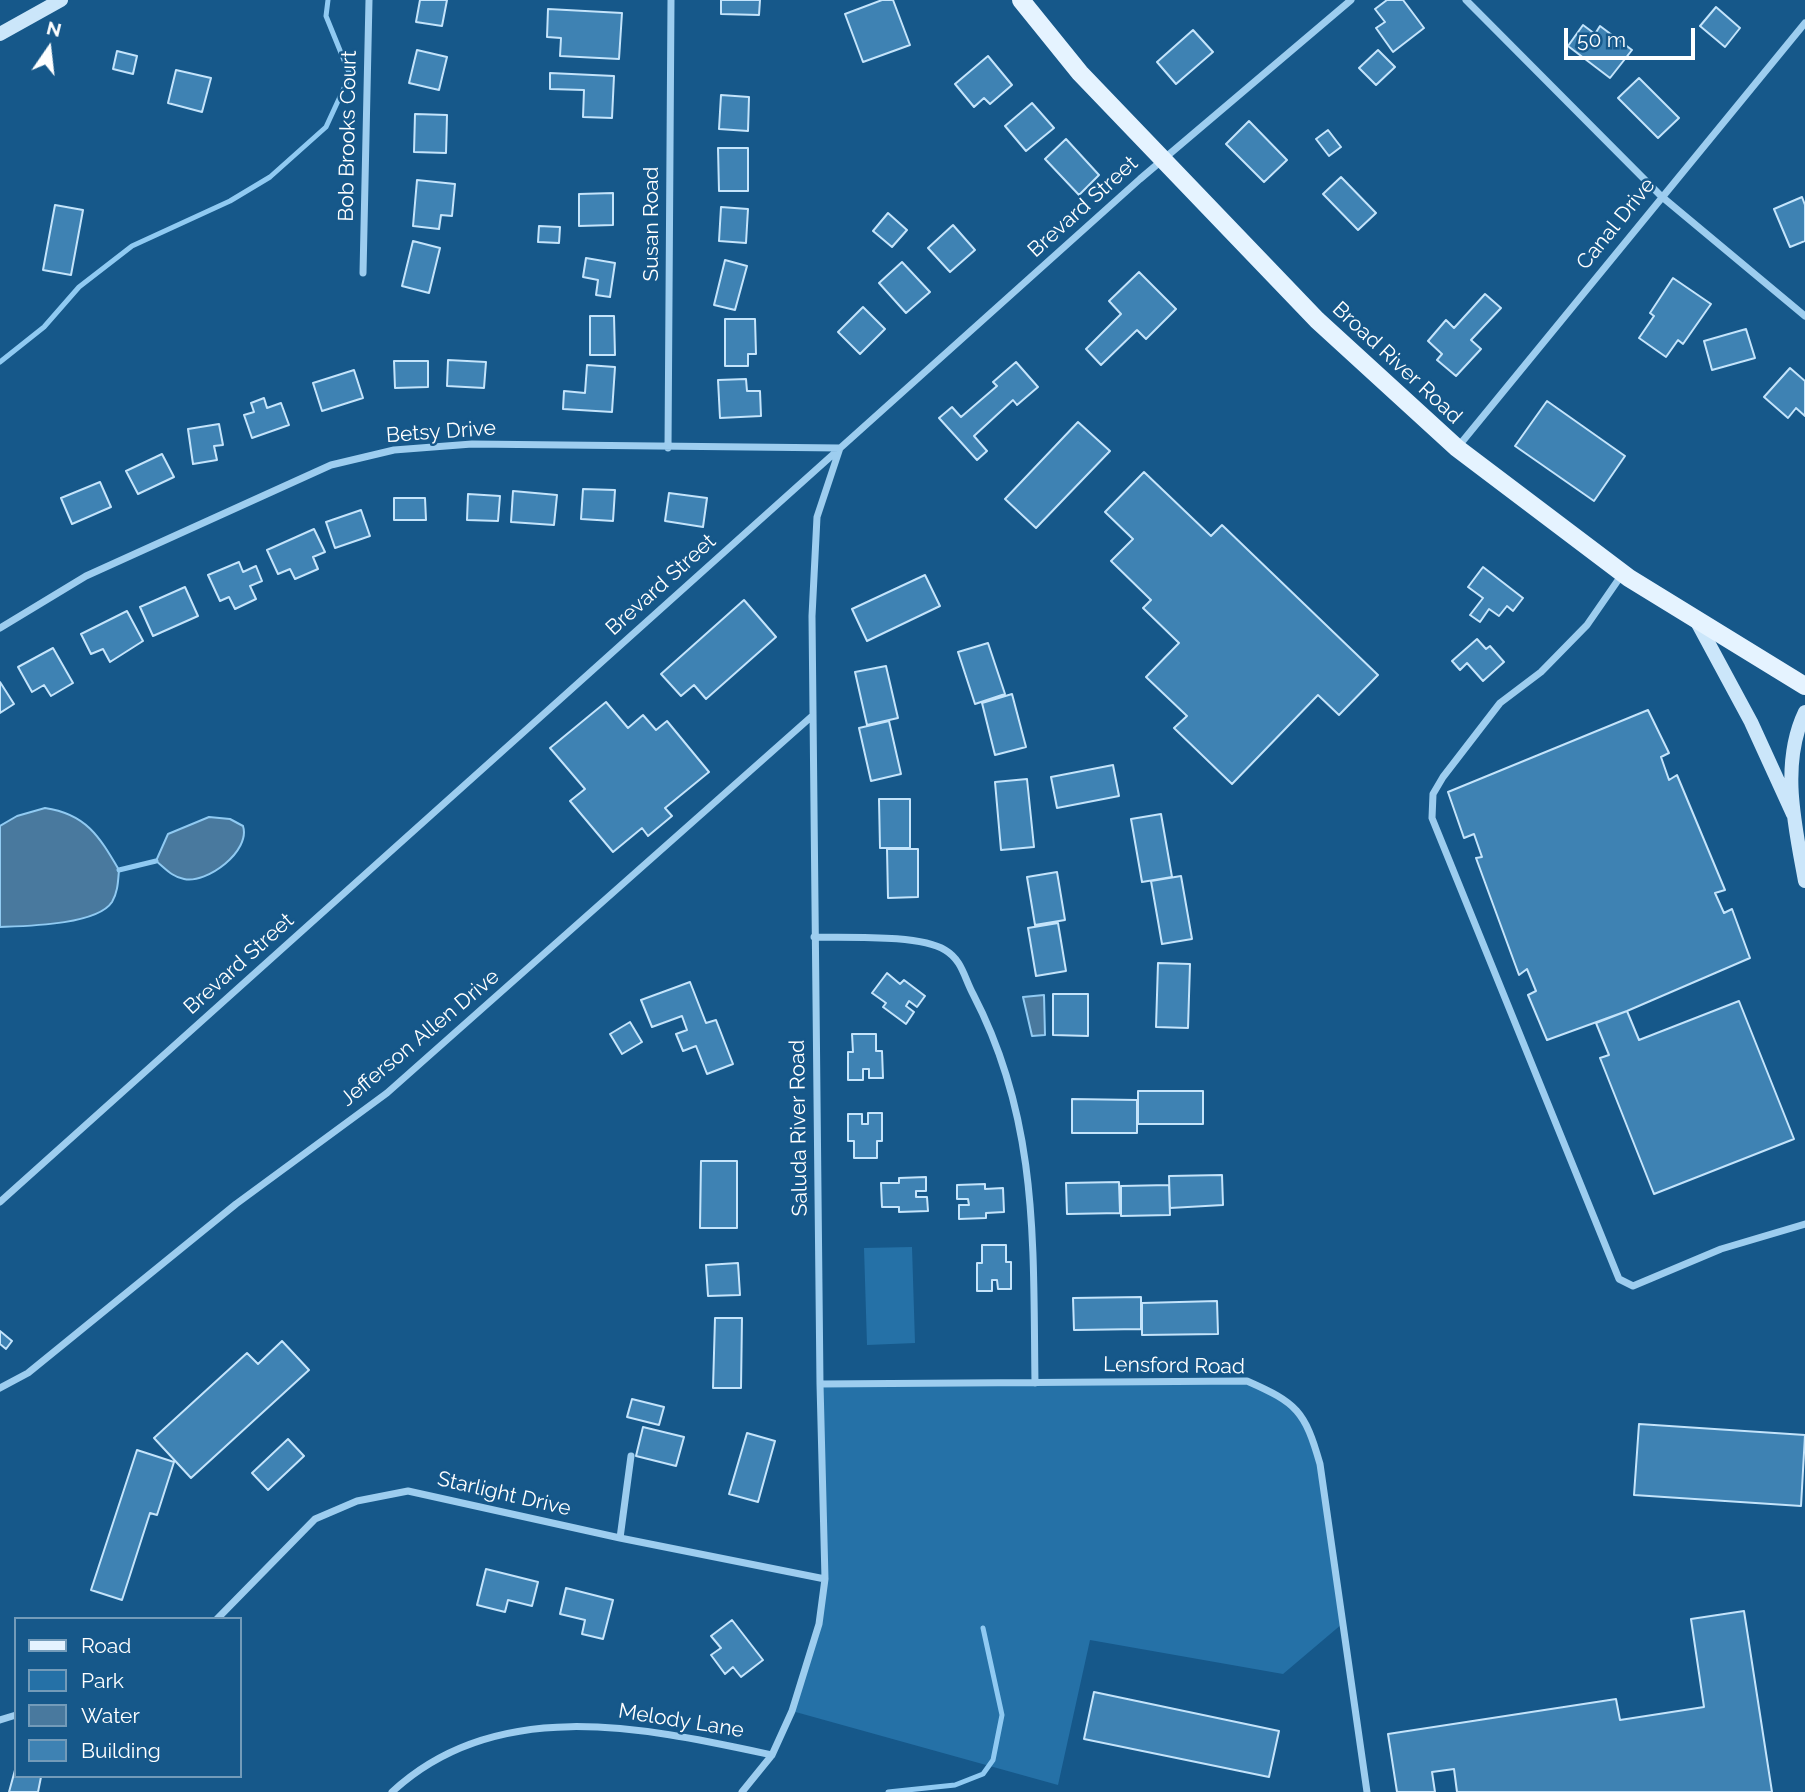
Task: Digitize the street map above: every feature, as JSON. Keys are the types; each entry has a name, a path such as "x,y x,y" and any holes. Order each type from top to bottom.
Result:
{"main road":[{"path":"0,34 61,0"},
{"name":"Broad River Road","path":"1021,0 1080,72 1317,320 1457,448 1623,573 1805,686"},
{"path":"1696,620 1751,722 1793,814"},
{"path":"1805,712 1793,741 1793,814 1805,881"}],"street":[{"name":"Bob Brooks Court","path":"363,273 369,0"},
{"name":"Susan Road","path":"668,449 671,0"},
{"name":"Brevard Street","path":"0,1202 1162,159 1351,0"},
{"path":"1466,0 1661,197 1805,316"},
{"name":"Canal Drive","path":"1457,448 1805,23"},
{"name":"Betsy Drive","path":"0,628 86,576 331,465 394,450 472,444 668,449 840,449"},
{"name":"Saluda River Road","path":"742,1792 772,1755 808,1667 825,1579 811,717 817,517 840,449"},
{"path":"1623,573 1587,625 1541,672 1491,714 1433,794 1432,818 1619,1279 1633,1286 1721,1249 1805,1224"},
{"name":"Jefferson Allen Drive","path":"0,1388 28,1373 236,1204 387,1093 811,717"},
{"path":"814,937 887,939 933,944 953,956 963,969 993,1034 1013,1090 1028,1169 1034,1272 1035,1383"},
{"name":"Lensford Road","path":"820,1384 1247,1381 1282,1396 1308,1423 1320,1464 1367,1792"},
{"path":"620,1538 631,1456"},
{"name":"Starlight Drive","path":"219,1617 315,1519 357,1502 408,1491 620,1538 825,1579"},
{"name":"Melody Lane","path":"392,1792 415,1770 458,1749 518,1731 583,1726 654,1730 772,1755"}],"green space":[{"path":"912,1247 915,1343 867,1345 864,1248"},
{"path":"1247,1381 1282,1396 1317,1442 1342,1624 1283,1674 1090,1640 1058,1785 792,1711 808,1667 825,1579 820,1384"}],"water":[{"path":"45,808 71,815 98,837 119,870 112,902 104,910 77,920 0,927 0,826 17,816"},
{"path":"209,817 230,819 243,826 244,836 240,846 225,864 204,876 184,879 172,874 156,861 168,834"},
{"path":"1044,995 1045,1035 1032,1036 1023,997"}],"building":[{"path":"420,0 447,0 442,26 416,22"},
{"path":"721,0 760,0 759,15 721,14"},
{"path":"882,0 893,0 910,45 863,62 845,14"},
{"path":"1387,0 1403,0 1424,28 1393,52 1376,28 1385,22 1375,9"},
{"path":"1716,7 1740,28 1725,47 1700,26"},
{"path":"548,9 622,13 619,59 560,56 561,38 547,37"},
{"path":"1583,25 1595,34 1600,26 1632,50 1610,78 1568,46"},
{"path":"1193,30 1213,52 1176,84 1157,62"},
{"path":"417,50 447,57 439,90 409,83"},
{"path":"1378,50 1395,67 1376,85 1359,68"},
{"path":"117,51 137,56 133,74 113,69"},
{"path":"988,56 1012,85 990,104 984,98 974,107 955,84"},
{"path":"176,70 211,78 202,112 168,103"},
{"path":"550,73 614,76 612,118 583,117 584,90 550,89"},
{"path":"1639,78 1679,118 1658,138 1618,98"},
{"path":"721,95 749,97 748,131 719,129"},
{"path":"1032,103 1054,128 1026,151 1005,126"},
{"path":"415,114 447,115 446,153 414,152"},
{"path":"1249,121 1287,160 1264,182 1226,144"},
{"path":"1328,130 1341,147 1329,156 1316,139"},
{"path":"1066,139 1099,175 1079,195 1045,159"},
{"path":"718,148 748,148 748,191 719,191"},
{"path":"1341,177 1376,213 1358,230 1323,194"},
{"path":"417,180 455,184 452,216 441,215 439,229 413,226"},
{"path":"613,193 613,225 579,226 579,194"},
{"path":"1802,197 1805,205 1805,241 1790,247 1774,209"},
{"path":"55,205 83,210 71,275 43,270"},
{"path":"721,207 748,209 746,243 719,241"},
{"path":"888,213 907,230 892,247 873,231"},
{"path":"953,225 975,250 950,272 928,248"},
{"path":"539,226 560,227 559,243 538,242"},
{"path":"413,241 440,248 429,293 402,286"},
{"path":"586,258 615,263 610,297 596,295 598,280 583,277"},
{"path":"725,260 747,266 735,310 714,305"},
{"path":"902,262 930,292 906,313 879,283"},
{"path":"1139,272 1176,309 1146,339 1137,330 1101,365 1086,349 1121,314 1109,301"},
{"path":"1673,278 1711,304 1683,344 1678,340 1666,357 1639,338 1654,316 1650,313"},
{"path":"1485,294 1501,308 1471,340 1481,349 1456,376 1437,360 1442,354 1428,341 1446,320 1454,328"},
{"path":"863,307 885,329 860,354 838,332"},
{"path":"590,316 614,316 615,355 590,355"},
{"path":"725,319 755,319 756,354 748,354 748,366 725,366"},
{"path":"1746,329 1755,358 1712,370 1704,341"},
{"path":"448,360 486,362 484,388 447,386"},
{"path":"394,361 428,361 428,387 395,388"},
{"path":"1016,362 1038,387 1017,405 1013,400 974,436 987,451 977,460 939,418 952,407 961,417 997,386 993,382"},
{"path":"587,365 615,367 612,412 563,409 564,391 585,393"},
{"path":"1790,368 1805,381 1805,416 1796,408 1788,418 1764,397"},
{"path":"354,370 363,398 322,411 313,383"},
{"path":"746,379 747,391 760,391 761,416 720,418 718,380"},
{"path":"264,398 267,408 281,403 289,425 252,438 244,415 254,412 251,403"},
{"path":"1547,401 1625,456 1594,501 1515,446"},
{"path":"1078,422 1110,451 1036,528 1005,499"},
{"path":"219,424 223,445 214,446 217,460 193,464 188,429"},
{"path":"162,454 174,477 138,494 126,471"},
{"path":"1144,472 1211,536 1222,525 1378,675 1339,715 1318,695 1232,784 1174,728 1187,716 1146,677 1179,643 1143,608 1151,600 1111,561 1133,539 1105,512"},
{"path":"100,482 111,507 72,524 61,498"},
{"path":"583,489 615,490 613,521 581,519"},
{"path":"513,491 557,495 554,525 511,522"},
{"path":"669,493 707,498 703,527 665,521"},
{"path":"468,494 500,496 498,521 467,520"},
{"path":"394,498 425,498 426,520 394,520"},
{"path":"361,510 370,536 335,548 326,522"},
{"path":"314,529 325,552 313,557 318,569 295,579 290,569 278,574 267,550"},
{"path":"239,562 243,572 256,566 262,581 250,586 256,599 235,609 229,597 220,601 208,575"},
{"path":"1483,567 1523,598 1513,611 1507,606 1499,616 1489,609 1480,622 1470,615 1483,598 1468,587"},
{"path":"925,575 940,606 867,641 852,609"},
{"path":"185,587 198,616 153,636 140,607"},
{"path":"744,600 776,637 706,699 694,685 681,696 661,674"},
{"path":"127,611 143,641 110,662 103,649 91,654 81,634"},
{"path":"1477,639 1486,649 1490,646 1504,662 1483,681 1467,663 1460,670 1452,661"},
{"path":"988,643 1005,694 975,704 958,652"},
{"path":"53,648 73,683 51,696 44,685 32,692 18,667"},
{"path":"886,666 898,718 867,725 855,672"},
{"path":"0,682 14,704 0,713"},
{"path":"1012,694 1026,747 995,755 982,703"},
{"path":"606,702 628,728 643,715 656,730 667,721 709,772 665,808 672,816 648,836 642,828 613,852 570,801 585,789 550,748"},
{"path":"1648,710 1669,753 1661,757 1669,780 1677,775 1725,890 1715,893 1724,913 1732,909 1750,958 1627,1011 1547,1040 1528,995 1536,991 1527,969 1519,975 1476,858 1482,857 1474,834 1464,838 1448,792"},
{"path":"889,721 901,774 871,781 859,728"},
{"path":"1113,765 1119,796 1057,808 1051,777"},
{"path":"1027,779 1034,847 1001,850 995,782"},
{"path":"879,799 910,799 910,848 880,848"},
{"path":"1161,814 1172,877 1142,882 1131,819"},
{"path":"887,849 918,849 918,897 888,898"},
{"path":"1057,872 1065,920 1035,925 1027,877"},
{"path":"1181,876 1192,939 1162,944 1151,881"},
{"path":"1058,923 1066,971 1036,976 1028,928"},
{"path":"1158,963 1190,964 1188,1028 1156,1027"},
{"path":"887,973 900,984 904,980 925,996 917,1007 909,1001 906,1006 914,1012 906,1024 883,1007 886,1003 872,993"},
{"path":"690,982 706,1023 716,1020 733,1064 707,1074 696,1046 683,1051 676,1034 687,1030 682,1016 652,1027 641,1000"},
{"path":"1053,994 1088,994 1088,1036 1053,1035"},
{"path":"1739,1001 1794,1139 1654,1194 1600,1058 1609,1055 1596,1023 1627,1011 1639,1040"},
{"path":"630,1022 642,1042 622,1054 610,1034"},
{"path":"852,1034 876,1034 876,1051 882,1051 883,1078 869,1078 869,1069 863,1069 863,1080 848,1080 848,1052 853,1052"},
{"path":"1138,1091 1203,1091 1203,1124 1138,1124"},
{"path":"1072,1099 1137,1100 1137,1133 1072,1133"},
{"path":"868,1113 882,1113 882,1141 877,1141 877,1158 854,1158 854,1141 848,1141 848,1114 862,1114 862,1124 868,1124"},
{"path":"701,1161 737,1161 737,1228 700,1228"},
{"path":"1222,1175 1223,1205 1170,1208 1169,1176"},
{"path":"926,1177 926,1191 916,1191 916,1197 927,1197 928,1211 899,1212 899,1207 882,1207 881,1183 899,1183 899,1178"},
{"path":"1119,1182 1120,1213 1067,1214 1066,1183"},
{"path":"985,1184 985,1189 1003,1188 1004,1212 986,1213 986,1218 959,1219 959,1205 969,1205 968,1199 957,1199 957,1185"},
{"path":"1169,1185 1170,1215 1121,1216 1121,1186"},
{"path":"982,1245 1006,1245 1006,1262 1011,1262 1011,1289 998,1289 997,1280 992,1280 992,1291 977,1291 977,1263 982,1263"},
{"path":"738,1263 740,1295 708,1296 706,1265"},
{"path":"1141,1297 1141,1329 1074,1330 1073,1298"},
{"path":"1217,1301 1218,1334 1142,1335 1142,1303"},
{"path":"715,1318 742,1318 741,1388 713,1388"},
{"path":"0,1331 12,1341 6,1349 0,1344"},
{"path":"282,1341 309,1370 191,1478 154,1438 247,1353 258,1364"},
{"path":"632,1399 664,1407 659,1425 627,1417"},
{"path":"1639,1424 1805,1435 1801,1506 1634,1495"},
{"path":"643,1427 684,1437 676,1466 636,1456"},
{"path":"747,1433 775,1441 758,1502 729,1494"},
{"path":"288,1439 304,1456 268,1490 252,1473"},
{"path":"137,1450 174,1462 157,1515 150,1513 122,1600 91,1590"},
{"path":"486,1569 538,1582 532,1606 508,1600 505,1612 477,1605"},
{"path":"566,1588 613,1600 603,1639 582,1634 585,1620 560,1614"},
{"path":"1744,1611 1772,1792 1457,1792 1454,1769 1432,1772 1435,1792 1397,1792 1388,1734 1616,1699 1620,1720 1704,1707 1691,1619"},
{"path":"732,1620 763,1660 741,1677 733,1667 725,1674 711,1655 721,1648 711,1636"},
{"path":"1094,1692 1279,1731 1269,1777 1084,1739"},
{"path":"14,1774 14,1778 41,1778 38,1792 9,1792"}],"waterway":[{"path":"0,362 44,327 79,287 132,246 230,201 270,177 326,127 350,75 326,16 328,0"},
{"path":"119,870 156,861"},
{"path":"888,1792 955,1785 983,1774 993,1760 1002,1715 983,1628"}]}
